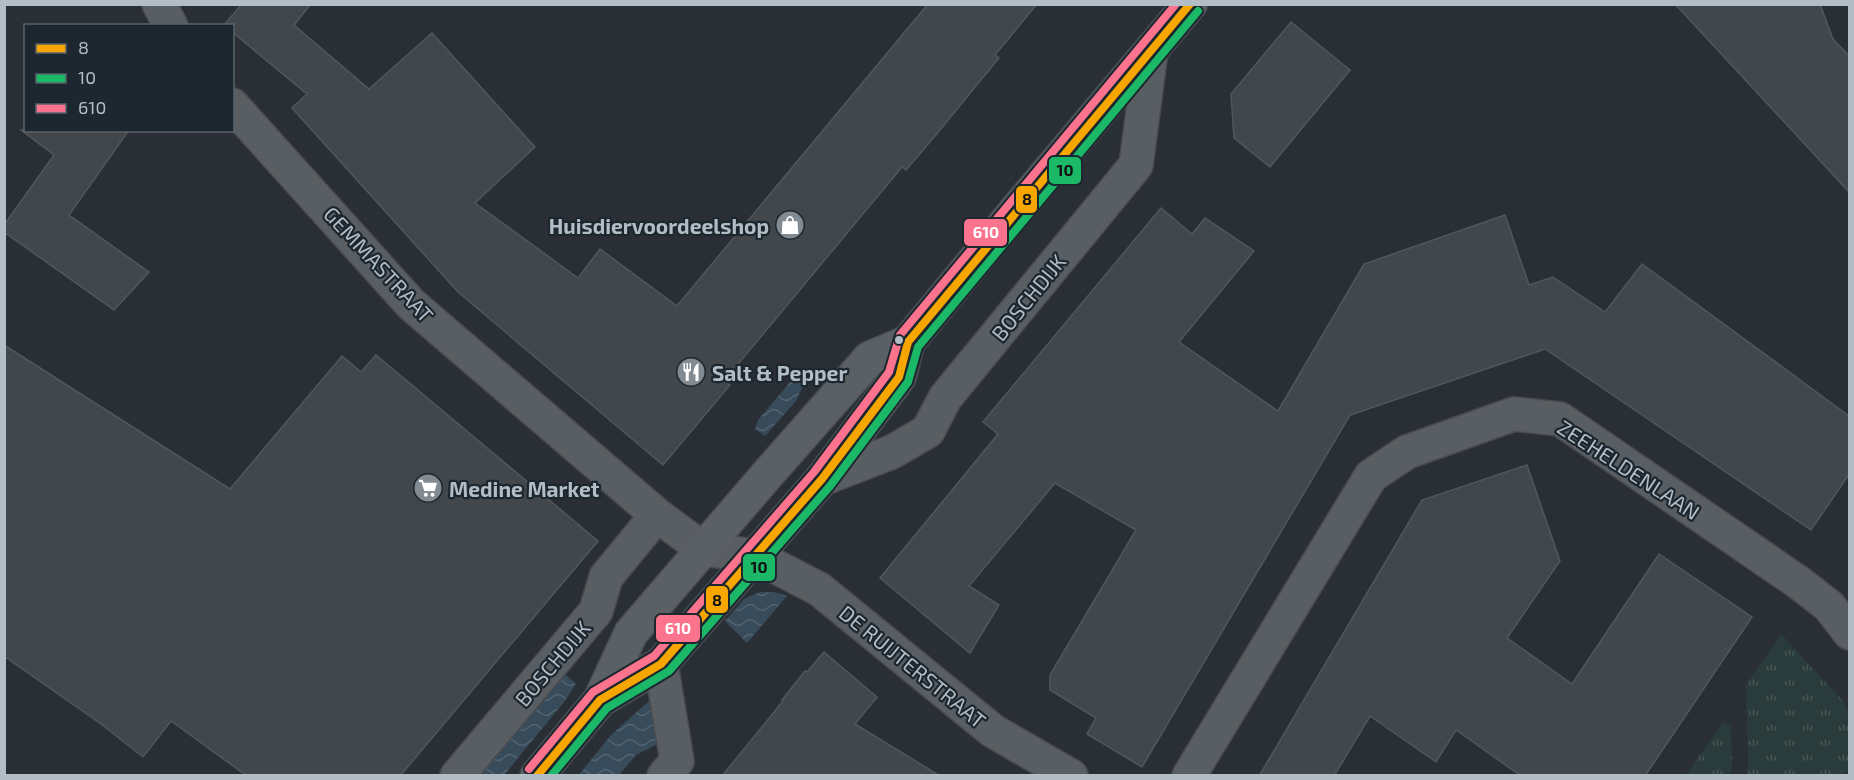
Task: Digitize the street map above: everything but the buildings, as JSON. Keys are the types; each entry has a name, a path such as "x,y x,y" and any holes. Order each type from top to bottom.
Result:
{"main road":[{"name":"BOSCHDIJK","path":"600,700 661,664 822,479 899,377 908,342 1017,208 1190,4"},
{"name":"BOSCHDIJK","path":"537,776 600,700 631,633 870,358 908,342"}],"street":[{"path":"159,4 170,24"},
{"name":"BOSCHDIJK","path":"822,479 892,452 928,431 945,398 1136,165 1151,51"},
{"name":"GEMMASTRAAT","path":"234,107 411,304 657,515 703,549"},
{"name":"ZEEHELDENLAAN","path":"1189,776 1371,476 1407,452 1514,414 1560,419 1798,582 1829,606 1850,633"},
{"name":"BOSCHDIJK","path":"457,776 596,611 606,577 657,515"},
{"name":"DE RUIJTERSTRAAT","path":"703,549 755,556 819,589 993,731 1071,776"},
{"path":"661,664 676,761 664,776"}],"green space":[{"path":"1781,634 1844,702 1849,716 1849,771 1839,775 1746,775 1748,764 1746,685"},
{"path":"1723,722 1731,725 1732,767 1730,775 1686,775"}],"water":[{"path":"797,374 803,386 796,401 765,436 755,429 758,420"},
{"path":"760,592 775,592 787,596 747,643 725,621 744,599"},
{"path":"565,674 576,684 504,775 480,775"},
{"path":"650,700 654,702 658,744 636,755 619,775 578,776 611,735"}],"transit line":[{"name":"610","path":"529,769 593,692 654,656 814,472 889,372 900,335 1176,4"},
{"name":"8","path":"537,776 600,700 661,664 822,479 899,377 908,342 1190,4"},
{"name":"10","path":"551,776 607,708 669,671 830,486 908,382 918,347 1198,11"}],"place":[{"name":"Huisdiervoordeelshop","path":"790,225"},
{"name":"Salt & Pepper","path":"691,372"},
{"name":"Medine Market","path":"428,488"}]}
